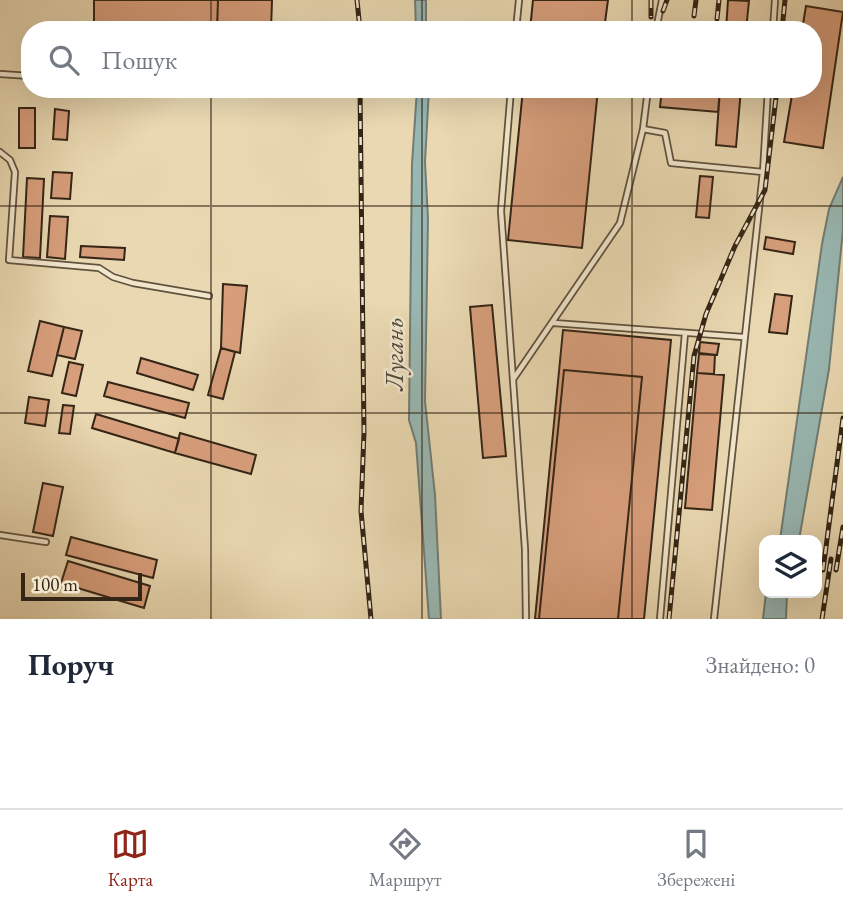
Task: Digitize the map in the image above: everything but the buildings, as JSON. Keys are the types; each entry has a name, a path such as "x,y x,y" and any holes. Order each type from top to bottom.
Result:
{"lane":[{"path":"517,21 519,0"},
{"path":"658,21 662,0"},
{"path":"774,21 775,0"},
{"path":"0,74 21,75"},
{"path":"510,98 501,211 525,549 526,619"},
{"path":"513,380 620,223 643,129 647,98"},
{"path":"714,619 763,172 767,98"},
{"path":"643,129 665,133 671,163 763,172"},
{"path":"0,152 10,160 15,172 9,260 99,268 113,277 133,283 209,296"},
{"path":"554,323 743,338"},
{"path":"660,619 685,332"},
{"path":"0,535 46,542"}],"water":[{"path":"415,0 426,0 426,21 416,21"},
{"path":"416,98 429,98 425,162 428,219 425,401 435,495 441,619 429,619 416,443 409,420 412,164"},
{"path":"843,177 843,230 829,369 800,535 781,535 822,244 829,209"},
{"path":"765,598 787,598 786,619 763,619"}],"railway":[{"path":"357,0 359,21"},
{"path":"651,0 651,17"},
{"path":"663,11 667,0"},
{"path":"694,16 696,0"},
{"path":"717,19 719,0"},
{"path":"783,21 785,0"},
{"path":"360,98 364,432 361,511 371,619"},
{"path":"669,619 694,356 706,314 735,246 765,190 776,98"},
{"path":"823,570 843,418"},
{"path":"836,570 843,527"},
{"path":"822,619 831,559"}],"water label":[{"name":"Лугань","path":"394,354"}]}
